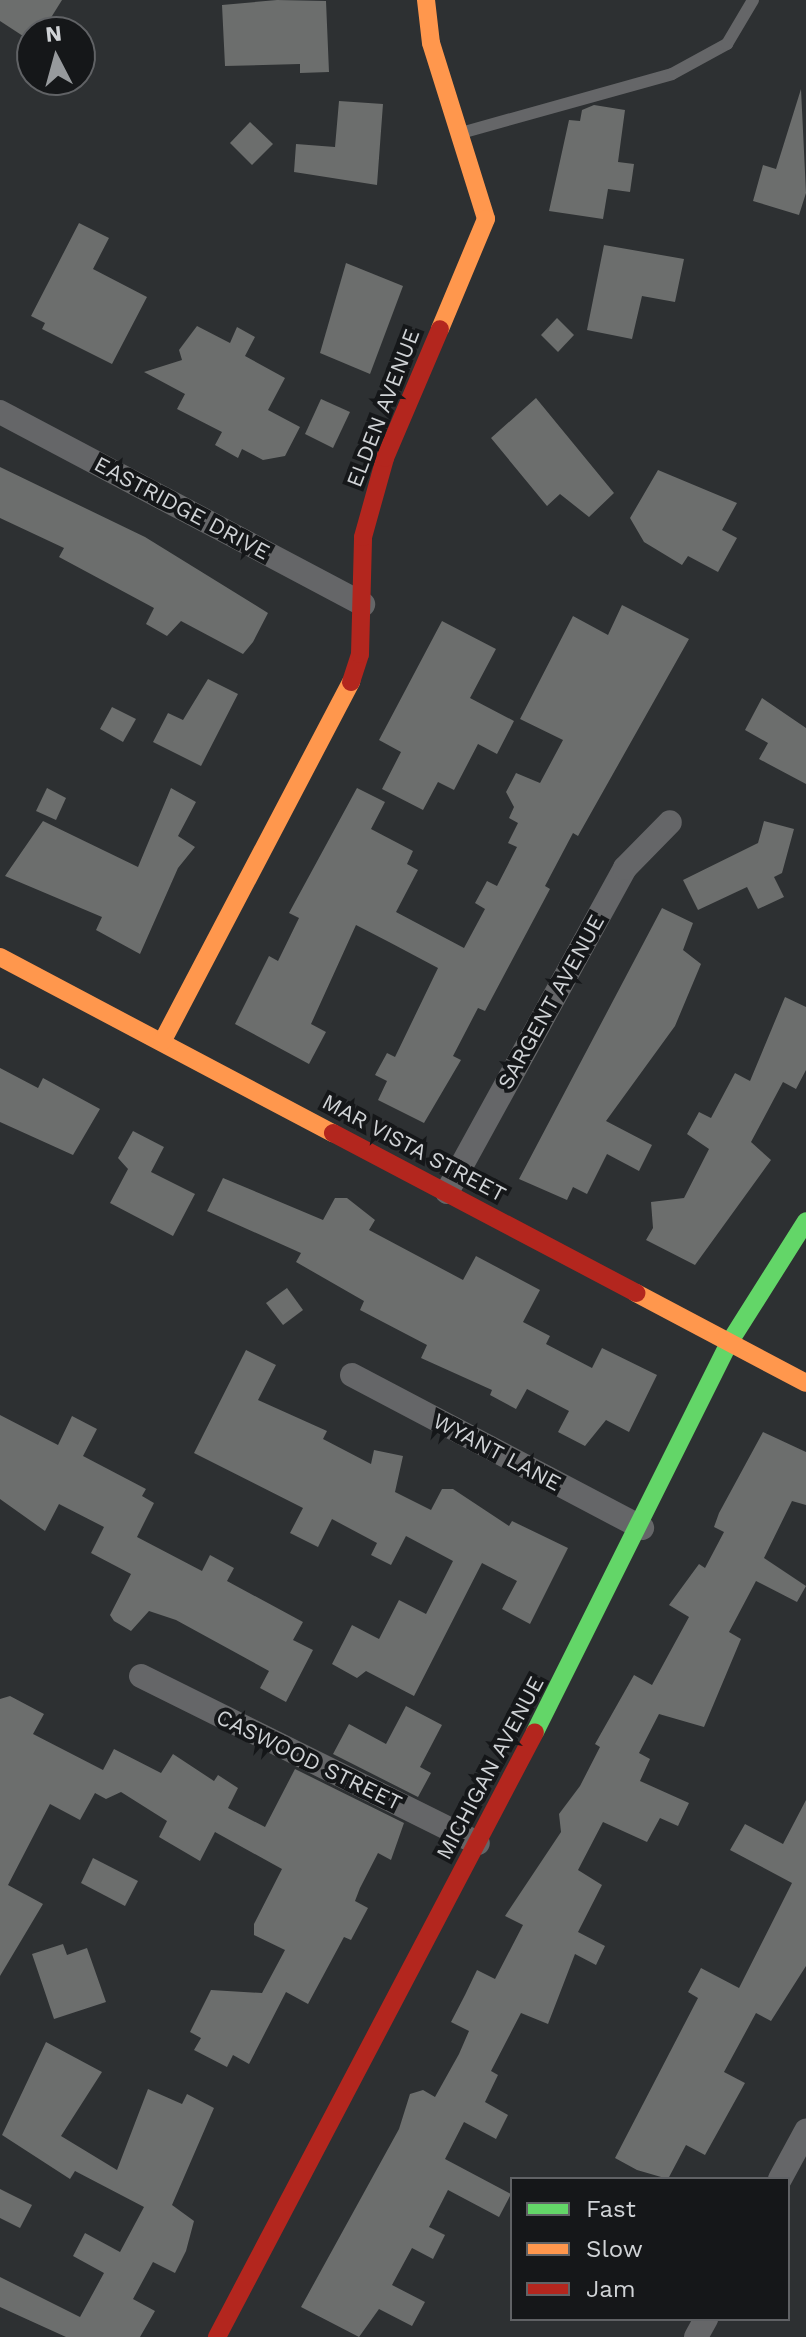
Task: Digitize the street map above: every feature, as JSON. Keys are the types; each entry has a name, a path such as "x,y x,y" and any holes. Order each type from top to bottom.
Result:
{"street":[{"name":"ELDEN AVENUE","path":"162,1042 345,700 360,654 363,537 385,458 486,219 431,43 426,0"},
{"name":"EASTRIDGE DRIVE","path":"0,412 363,604"},
{"name":"SARGENT AVENUE","path":"447,1192 625,868 670,822"},
{"name":"MAR VISTA STREET","path":"0,957 806,1383"},
{"name":"MICHIGAN AVENUE","path":"217,2337 642,1528 729,1343 806,1221"},
{"name":"WYANT LANE","path":"352,1375 642,1528"},
{"name":"CASWOOD STREET","path":"141,1676 478,1843"},
{"path":"781,2177 806,2131"}],"lane":[{"path":"459,133 672,74 727,44 753,0"}],"building":[{"path":"0,0 62,0 52,16 16,16 16,31 0,21"},
{"path":"277,0 326,1 329,72 300,73 300,64 225,66 222,5"},
{"path":"801,89 806,193 799,215 753,201 763,165 776,169"},
{"path":"339,101 383,104 377,185 294,172 296,144 335,147"},
{"path":"594,105 625,110 618,162 634,164 630,192 608,189 603,219 549,211 569,120 580,121 582,110"},
{"path":"250,122 273,144 252,165 230,143"},
{"path":"79,223 109,238 93,269 147,297 112,364 42,329 45,323 31,316"},
{"path":"604,245 684,259 675,302 642,296 632,339 587,330"},
{"path":"346,263 403,286 370,374 320,353"},
{"path":"557,318 574,335 558,352 541,335"},
{"path":"197,326 230,343 237,327 255,337 245,356 285,378 268,410 300,427 285,456 263,460 242,449 238,458 215,445 222,432 177,409 185,394 144,372 182,360 179,350"},
{"path":"536,398 614,493 589,517 560,494 547,506 491,438"},
{"path":"321,399 350,412 333,448 305,434"},
{"path":"0,467 145,537 268,613 253,642 243,654 181,621 167,636 146,624 154,608 59,557 64,548 0,518"},
{"path":"658,470 737,503 722,530 737,538 718,572 688,556 682,565 644,542 630,518"},
{"path":"622,605 689,639 578,836 573,833 545,886 550,889 485,1011 478,1008 453,1056 461,1060 424,1123 378,1100 387,1081 375,1075 387,1053 395,1057 438,968 389,942 356,925 311,1024 326,1032 309,1064 235,1024 269,956 278,961 299,918 289,913 357,788 385,802 371,829 413,851 407,864 418,870 396,912 464,948 485,909 475,903 487,881 497,886 517,847 508,843 518,823 509,818 514,807 506,792 516,773 540,783 563,740 520,719 573,616 608,635"},
{"path":"442,621 496,649 470,698 514,721 497,754 478,744 454,790 438,782 423,810 382,789 401,752 379,740"},
{"path":"208,679 238,694 201,766 153,742 168,713 183,720"},
{"path":"762,698 806,728 806,784 759,759 768,743 745,730"},
{"path":"112,707 136,719 123,742 100,729"},
{"path":"47,788 66,798 56,820 36,811"},
{"path":"171,788 196,802 178,836 195,847 178,868 140,954 96,930 102,917 5,876 43,821 138,867"},
{"path":"764,821 794,829 782,873 774,877 784,897 758,909 747,887 698,910 683,880 758,843"},
{"path":"662,908 693,923 683,950 701,964 675,1026 606,1121 652,1145 639,1171 607,1154 587,1194 573,1187 567,1200 519,1179"},
{"path":"785,997 806,1007 806,1070 796,1089 783,1082 751,1142 771,1160 695,1265 646,1240 653,1228 651,1202 684,1198 709,1149 687,1134 699,1112 711,1118 735,1073 750,1081"},
{"path":"0,1068 38,1088 43,1078 100,1109 73,1155 0,1122"},
{"path":"133,1131 164,1147 151,1172 195,1194 173,1236 110,1203 128,1169 118,1158"},
{"path":"223,1178 323,1220 335,1198 347,1198 375,1220 369,1230 463,1280 476,1256 540,1290 523,1322 550,1336 546,1344 592,1368 602,1348 657,1375 629,1432 606,1420 585,1446 558,1432 569,1411 527,1389 516,1409 490,1395 492,1390 421,1358 427,1345 360,1310 364,1301 296,1262 301,1253 207,1211"},
{"path":"287,1288 303,1310 283,1325 266,1303"},
{"path":"246,1350 276,1365 258,1400 327,1431 323,1439 371,1464 374,1450 403,1456 395,1492 431,1510 442,1489 453,1489 509,1526 512,1521 568,1548 530,1624 502,1609 517,1581 482,1563 414,1696 366,1671 357,1678 332,1664 352,1625 379,1639 399,1600 426,1614 453,1561 406,1536 391,1565 371,1555 377,1543 332,1519 318,1547 290,1533 303,1508 194,1453"},
{"path":"0,1415 58,1445 72,1416 97,1429 83,1456 146,1489 142,1496 154,1503 137,1537 202,1571 210,1555 234,1568 227,1581 303,1622 293,1640 313,1650 286,1702 260,1688 269,1671 176,1620 149,1611 131,1631 114,1621 110,1615 131,1574 91,1553 104,1527 59,1504 45,1531 0,1499"},
{"path":"763,1432 806,1452 806,1505 792,1501 764,1558 806,1586 797,1602 756,1581 729,1632 741,1639 704,1727 659,1714 639,1753 650,1759 640,1781 689,1803 678,1826 660,1818 647,1842 603,1822 578,1870 602,1885 578,1932 605,1946 596,1965 575,1954 548,2024 521,2013 491,2071 498,2075 485,2102 508,2115 496,2139 464,2122 445,2159 510,2196 499,2217 448,2190 429,2227 445,2235 433,2259 412,2248 392,2285 425,2302 412,2326 379,2309 359,2337 301,2307 399,2129 410,2094 423,2090 435,2097 459,2054 469,2031 451,2022 477,1970 495,1979 523,1925 505,1916 561,1832 559,1814 580,1786 600,1747 595,1744 634,1675 652,1685 689,1617 669,1605 699,1564 705,1568 724,1532 714,1527"},
{"path":"10,1696 44,1714 33,1734 103,1770 114,1749 161,1773 173,1754 214,1781 218,1775 238,1788 228,1808 265,1827 295,1769 404,1823 391,1860 378,1853 360,1888 355,1901 368,1908 351,1940 344,1937 308,2004 286,1992 249,2064 233,2055 227,2067 194,2050 201,2038 190,2032 211,1990 262,1993 285,1950 254,1935 254,1924 282,1869 215,1832 200,1861 159,1837 167,1821 121,1792 106,1799 95,1793 80,1820 50,1804 8,1885 43,1904 0,1976 0,1699"},
{"path":"406,1706 442,1725 420,1767 431,1773 418,1797 333,1754 349,1724 386,1744"},
{"path":"806,1800 806,1966 771,2021 756,2013 724,2072 745,2083 705,2155 686,2145 669,2177 637,2170 615,2158 698,1998 688,1992 701,1968 739,1988 792,1883 730,1850 745,1824 783,1844"},
{"path":"93,1858 138,1881 125,1906 81,1883"},
{"path":"63,1944 67,1955 87,1948 106,2002 54,2019 32,1954"},
{"path":"46,2042 102,2072 61,2136 117,2170 148,2089 182,2104 187,2094 214,2108 172,2205 194,2221 186,2251 175,2273 153,2262 133,2299 155,2311 140,2337 66,2337 0,2307 0,2277 80,2317 104,2273 73,2256 85,2233 120,2252 144,2207 75,2171 70,2179 2,2135"},
{"path":"0,2189 32,2205 20,2228 0,2218"}],"traffic: fast":[{"path":"535,1732 729,1343 806,1221"}],"traffic: slow":[{"path":"426,0 431,43 486,219 440,329"},
{"path":"162,1042 351,682"},
{"path":"0,957 333,1133"},
{"path":"636,1293 806,1383"}],"traffic: jam":[{"path":"351,682 360,654 363,537 385,458 440,329"},
{"path":"333,1133 636,1293"},
{"path":"217,2337 535,1732"}]}
